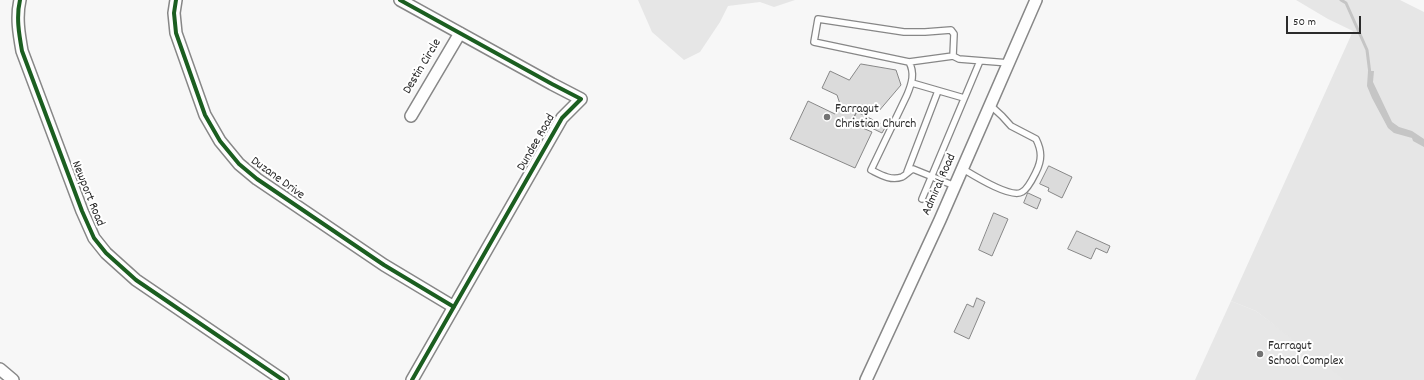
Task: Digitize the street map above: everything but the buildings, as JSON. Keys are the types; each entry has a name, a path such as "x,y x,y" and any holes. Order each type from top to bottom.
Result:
{"street":[{"name":"Newport Road","path":"20,0 18,8 18,29 22,51 82,211 94,238 106,253 136,280 283,380"},
{"name":"Duzane Drive","path":"176,0 174,13 176,33 205,115 220,141 240,164 257,179 384,265 454,307"},
{"name":"Dundee Road","path":"400,0 581,99 562,118 412,380"},
{"name":"Admiral Road","path":"866,380 963,169 1036,0"},
{"name":"Destin Circle","path":"411,116 460,33"},
{"path":"0,369 13,380"}],"lane":[{"path":"953,56 954,34 951,30 904,32 818,19 814,42 909,62 953,56 959,59 1008,63"},
{"path":"922,199 980,61"},
{"path":"909,62 913,69 912,83 871,170 886,178 895,178 904,176 913,169 955,186"},
{"path":"912,83 964,98"},
{"path":"906,174 938,91"},
{"path":"963,169 992,185 1010,192 1018,193 1027,188 1036,173 1042,155 1036,139 1011,126 990,105"}],"shaded area":[{"path":"638,0 795,0 774,7 760,2 728,6 720,22 700,52 684,60 652,32"},
{"path":"1296,0 1400,0 1424,12 1424,380 1345,380 1256,311 1231,301 1353,31 1328,19"},
{"path":"1368,71 1374,71 1373,82 1392,122 1399,127 1412,131 1424,139 1424,147 1413,141 1412,138 1394,133 1388,128 1367,86"},
{"name":"Farragut School Complex","path":"1231,301 1256,311 1348,380 1195,380"}],"waterway":[{"path":"1341,0 1346,3 1367,50 1370,74"}],"cycle path":[{"path":"20,0 18,19 22,51 82,211 94,238 106,253 136,280 283,380"},
{"path":"176,0 174,13 176,33 205,115 220,141 239,164 257,179 384,265 454,307"},
{"path":"400,0 581,99 562,118 412,380"}],"place":[{"name":"Farragut Christian Church","path":"827,117"},
{"name":"Farragut School Complex","path":"1260,354"}]}
